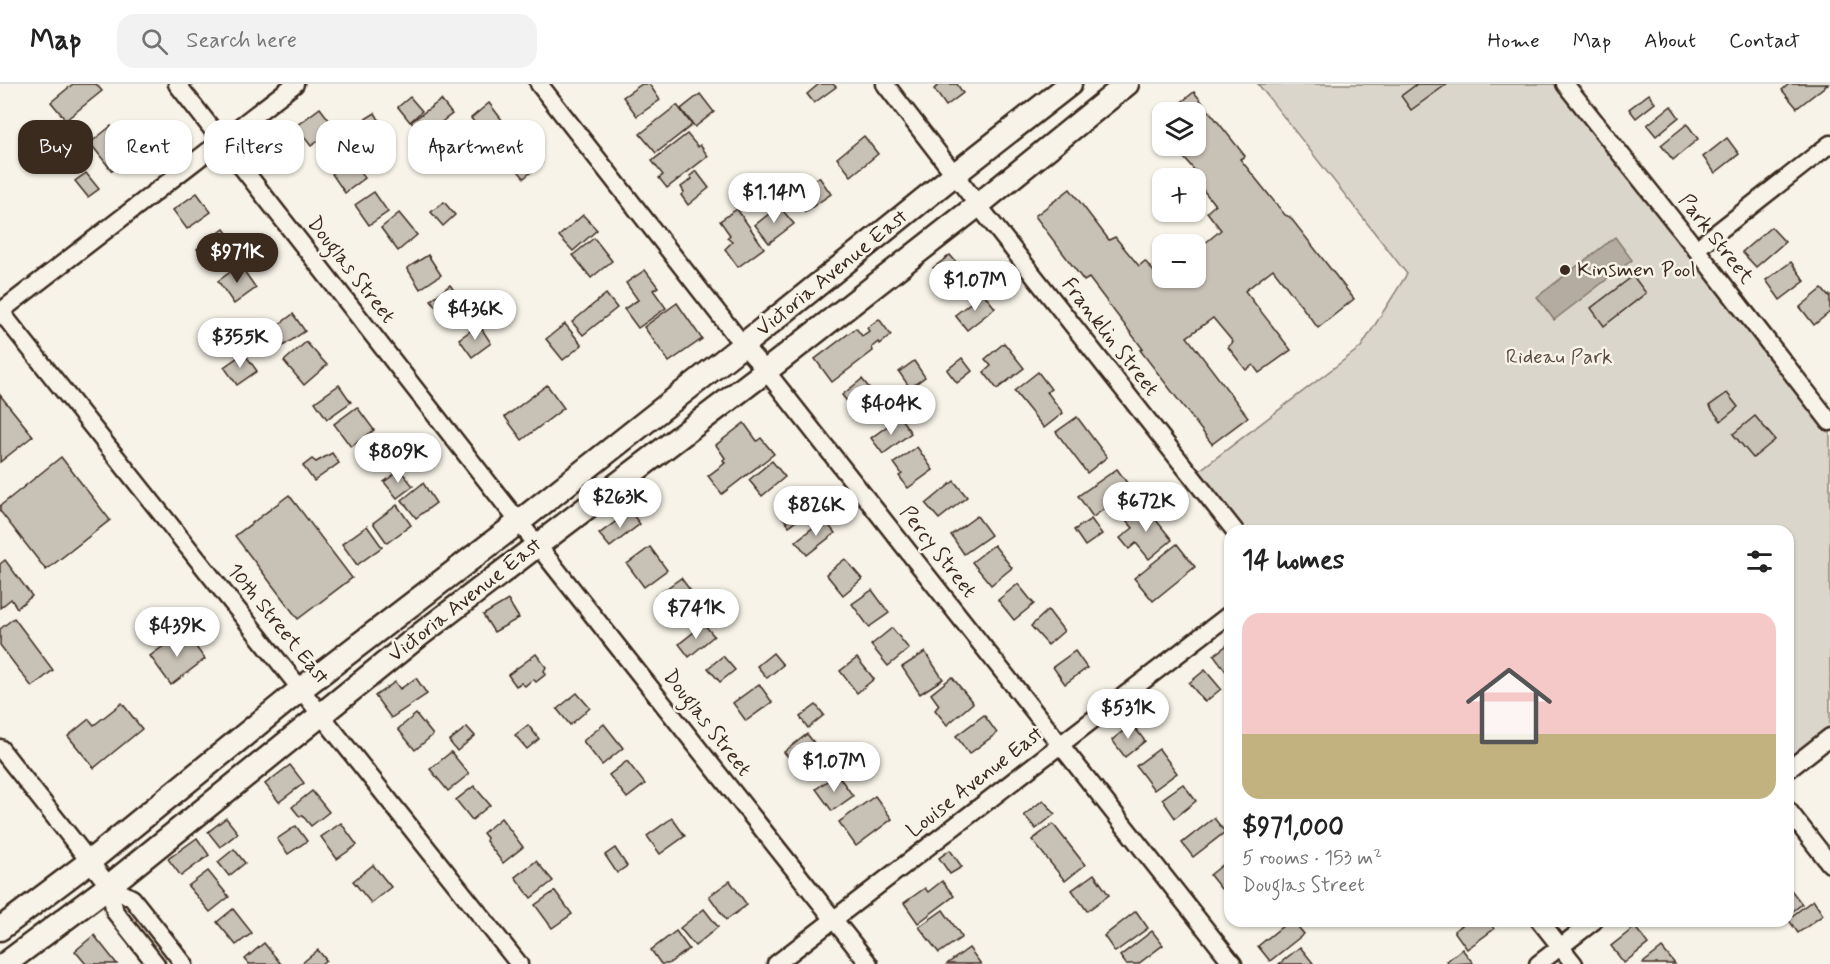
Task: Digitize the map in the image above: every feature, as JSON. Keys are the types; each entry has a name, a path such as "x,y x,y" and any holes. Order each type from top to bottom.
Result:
{"main road":[{"name":"Victoria Avenue East","path":"0,929 89,862 301,689 519,522 1070,84"},
{"name":"Victoria Avenue East","path":"5,964 108,886 421,634 766,371 978,205 1126,84"}],"street":[{"name":"Douglas Street","path":"177,84 205,120"},
{"path":"247,120 295,84"},
{"name":"Percy Street","path":"539,84 1233,964"},
{"name":"Franklin Street","path":"885,84 1230,525"},
{"name":"Park Street","path":"1565,84 1830,422"},
{"path":"1696,249 1830,144"},
{"path":"0,312 204,153"},
{"name":"Douglas Street","path":"248,174 869,964"},
{"name":"10th Street East","path":"0,312 519,964"},
{"name":"Louise Avenue East","path":"776,964 1224,619"},
{"path":"1794,765 1830,737"},
{"path":"0,748 108,886 115,912 156,964"},
{"path":"1794,818 1830,864"},
{"path":"108,886 132,898 184,964"},
{"path":"1545,927 1574,964"},
{"path":"1538,964 1586,927"}],"green space":[{"name":"Rideau Park","path":"1258,84 1565,84 1830,422 1830,737 1794,765 1794,525 1229,525 1191,477 1361,347 1407,274"}],"shaded area":[{"path":"1615,237 1632,260 1554,320 1537,297"}],"building":[{"path":"73,84 96,84 102,91 66,120 51,102"},
{"path":"642,84 649,84 660,100 637,116 623,97"},
{"path":"819,84 833,84 836,87 814,103 807,94"},
{"path":"941,84 957,84 963,93 946,106 934,89"},
{"path":"1417,84 1447,84 1411,110 1401,96"},
{"path":"1789,84 1828,84 1797,108 1782,90"},
{"path":"1194,92 1202,102 1182,102"},
{"path":"700,94 714,112 695,127 681,109"},
{"path":"1649,94 1655,103 1636,118 1629,109"},
{"path":"410,97 422,111 412,120 408,120 398,107"},
{"path":"441,100 452,114 444,120 414,120"},
{"path":"489,103 502,120 473,120 471,118"},
{"path":"677,105 692,125 656,153 640,134"},
{"path":"1671,106 1679,117 1656,136 1647,125"},
{"path":"1206,107 1245,156 1240,159 1285,215 1290,217 1354,299 1318,328 1273,269 1245,291 1291,350 1259,373 1253,365 1246,370 1228,347 1233,342 1213,318 1187,337 1248,417 1212,444 1140,350 1143,349 1089,278 1084,281 1035,216 1070,189 1109,240 1115,237 1139,266 1145,261 1152,270 1152,288 1206,288 1206,242 1221,230 1207,212 1215,205 1206,194 1206,168 1193,168 1182,156 1206,156"},
{"path":"320,108 329,120 316,120 316,143 311,146 304,137 304,120"},
{"path":"375,113 379,120 364,120"},
{"path":"1687,124 1698,139 1673,160 1661,145"},
{"path":"105,131 105,162 93,147 93,141"},
{"path":"687,134 698,147 700,145 708,156 667,188 659,178 663,175 652,161"},
{"path":"864,136 878,154 851,176 837,158"},
{"path":"1727,138 1739,154 1715,173 1703,157"},
{"path":"696,171 709,188 688,205 681,195 684,192 681,187 692,179 690,176"},
{"path":"87,174 99,189 88,197 75,181"},
{"path":"332,174 362,174 365,178 345,193"},
{"path":"819,177 831,194 805,212 794,196"},
{"path":"374,192 388,212 369,225 355,205"},
{"path":"197,193 211,212 187,229 173,210"},
{"path":"444,202 455,215 443,226 431,212"},
{"path":"779,206 794,224 769,243 755,225"},
{"path":"737,209 764,248 738,267 725,249 732,242 727,238 730,235 720,221"},
{"path":"399,213 417,235 398,251 381,228"},
{"path":"583,215 597,230 573,251 559,236"},
{"path":"1771,227 1785,242 1756,267 1742,252"},
{"path":"224,229 235,244 208,264 197,249"},
{"path":"594,238 612,261 591,278 573,255"},
{"path":"428,255 441,275 420,289 407,268"},
{"path":"950,255 962,269 945,283 933,268"},
{"path":"1791,262 1805,281 1780,300 1766,280"},
{"path":"240,265 256,288 234,304 218,281"},
{"path":"645,270 658,287 653,290 666,308 638,328 624,309 638,300 626,283"},
{"path":"1633,276 1646,293 1604,326 1591,308"},
{"path":"450,285 466,307 446,322 431,300"},
{"path":"1822,289 1828,296 1830,295 1830,312 1814,325 1800,307"},
{"path":"983,293 995,308 967,330 955,315"},
{"path":"606,294 617,308 583,335 572,322"},
{"path":"498,297 506,307 489,320 481,311"},
{"path":"677,303 702,339 669,362 644,327"},
{"path":"293,314 305,331 280,348 269,332"},
{"path":"879,319 891,335 880,344 878,342 872,347 873,351 832,382 815,359 856,328 862,336 869,331 867,328"},
{"path":"565,324 582,345 563,360 546,339"},
{"path":"479,325 491,343 472,357 459,339"},
{"path":"306,342 327,365 304,385 284,361"},
{"path":"1004,343 1024,368 997,389 984,372 991,366 985,359"},
{"path":"244,353 257,371 237,385 224,367"},
{"path":"962,358 972,371 957,383 947,370"},
{"path":"914,361 925,377 910,388 899,372"},
{"path":"1038,372 1051,389 1047,392 1063,413 1044,428 1014,391"},
{"path":"862,379 884,406 864,422 842,395"},
{"path":"339,385 351,402 327,419 315,402"},
{"path":"547,385 564,408 522,440 505,417"},
{"path":"1727,393 1738,407 1721,421 1709,406"},
{"path":"0,395 33,436 0,462"},
{"path":"357,407 374,430 351,447 334,424"},
{"path":"1755,416 1775,440 1753,458 1733,434"},
{"path":"900,417 911,433 883,454 871,438"},
{"path":"1077,417 1107,457 1087,473 1056,432"},
{"path":"744,423 757,441 761,438 774,454 722,494 708,476 725,463 723,460 725,458 716,445"},
{"path":"917,447 933,470 908,488 899,476 902,474 894,463"},
{"path":"332,453 339,463 314,481 303,466 312,459 316,462"},
{"path":"61,457 110,520 46,570 0,511 0,506"},
{"path":"772,461 785,477 762,496 749,480"},
{"path":"1117,469 1135,494 1118,505 1114,502 1093,517 1078,496"},
{"path":"400,470 413,486 397,498 384,482"},
{"path":"954,481 967,497 939,519 926,504"},
{"path":"423,483 436,503 416,518 402,500"},
{"path":"795,492 809,512 789,526 775,506"},
{"path":"289,495 352,578 298,619 235,536"},
{"path":"397,505 411,525 387,543 373,523"},
{"path":"1144,505 1172,540 1149,559 1136,543 1129,549 1120,538 1133,528 1126,520"},
{"path":"630,511 640,524 610,547 599,534"},
{"path":"977,516 991,535 964,554 951,535"},
{"path":"824,519 835,533 807,555 796,541"},
{"path":"1091,519 1102,534 1085,546 1074,530"},
{"path":"367,526 382,547 357,565 342,544"},
{"path":"1177,544 1195,567 1153,601 1134,578"},
{"path":"994,545 1012,568 991,585 972,562"},
{"path":"650,547 667,570 644,587 627,564"},
{"path":"845,559 862,579 843,595 826,574"},
{"path":"5,560 32,596 17,608 11,599 0,608 0,564"},
{"path":"681,578 702,606 677,624 656,596"},
{"path":"1018,584 1034,604 1014,620 998,600"},
{"path":"872,590 889,613 869,627 852,604"},
{"path":"508,600 519,618 494,632 483,615"},
{"path":"1048,610 1064,631 1048,645 1031,626"},
{"path":"14,618 53,670 32,687 0,645 0,629"},
{"path":"704,624 714,636 689,657 679,644"},
{"path":"892,628 909,649 888,666 871,645"},
{"path":"184,631 205,659 171,685 150,656"},
{"path":"1224,648 1224,669 1214,655"},
{"path":"1075,651 1087,668 1065,684 1053,667"},
{"path":"925,652 943,679 920,694 902,667"},
{"path":"773,653 783,665 767,678 757,666"},
{"path":"536,654 546,667 544,671 546,674 536,682 533,679 525,686 521,683 516,686 508,675"},
{"path":"723,656 735,670 720,682 708,668"},
{"path":"857,658 874,679 857,693 840,671"},
{"path":"1205,670 1221,689 1205,702 1189,683"},
{"path":"952,677 973,703 947,725 935,710 939,705 931,694"},
{"path":"416,678 427,694 391,718 375,696 395,682 400,689"},
{"path":"759,684 772,702 746,721 733,703"},
{"path":"577,693 590,708 570,725 557,709"},
{"path":"122,703 142,729 94,768 68,736 89,719 94,725"},
{"path":"816,705 824,715 808,728 800,717"},
{"path":"416,714 433,735 415,750 398,729"},
{"path":"984,715 997,733 969,754 956,736"},
{"path":"604,724 623,748 602,765 583,741"},
{"path":"1132,724 1145,741 1125,757 1112,740"},
{"path":"528,725 539,739 527,749 515,735"},
{"path":"467,727 475,736 457,751 449,741"},
{"path":"807,734 823,754 805,769 798,760 794,764 784,752"},
{"path":"1159,749 1177,773 1154,790 1136,766"},
{"path":"451,752 469,774 448,791 430,769"},
{"path":"627,761 645,784 627,798 609,775"},
{"path":"290,765 304,783 279,802 265,784"},
{"path":"837,774 853,796 832,811 816,789"},
{"path":"1183,784 1196,801 1175,818 1162,799"},
{"path":"474,786 490,805 472,820 456,800"},
{"path":"312,791 329,812 311,826 292,807"},
{"path":"875,796 892,819 856,846 839,822"},
{"path":"1043,800 1055,814 1036,829 1024,815"},
{"path":"226,818 238,833 220,847 208,832"},
{"path":"501,818 523,847 503,863 486,841 487,838 483,833"},
{"path":"672,818 685,836 660,854 647,836"},
{"path":"1214,818 1224,831 1193,857 1182,843"},
{"path":"341,823 357,845 337,859 321,837"},
{"path":"1053,824 1085,865 1065,881 1032,840"},
{"path":"296,826 307,841 288,854 277,839"},
{"path":"197,838 209,855 181,876 168,859"},
{"path":"615,848 627,866 617,873 605,855"},
{"path":"234,849 245,863 229,876 218,862"},
{"path":"950,850 962,867 950,874 939,858"},
{"path":"536,861 553,881 531,898 515,877"},
{"path":"1224,864 1224,886 1221,889 1210,875"},
{"path":"373,865 391,887 371,903 353,881"},
{"path":"208,871 229,897 210,912 188,886"},
{"path":"1094,874 1109,895 1087,911 1072,890"},
{"path":"730,881 747,905 726,920 709,896"},
{"path":"942,881 954,896 918,923 904,903 925,888 928,892"},
{"path":"555,891 572,914 552,928 535,905"},
{"path":"1794,894 1802,904 1794,910"},
{"path":"1813,900 1823,915 1798,933 1794,927 1794,914"},
{"path":"233,909 252,933 236,945 217,922"},
{"path":"704,909 718,927 695,946 680,928"},
{"path":"943,910 962,937 939,953 919,927"},
{"path":"1136,911 1148,928 1115,952 1104,936"},
{"path":"1282,927 1298,927 1304,934 1270,961 1258,946"},
{"path":"1460,927 1493,927 1494,929 1467,949 1454,931"},
{"path":"1635,927 1648,944 1624,963 1611,946"},
{"path":"676,931 689,949 668,964 661,964 651,950"},
{"path":"1152,931 1163,945 1138,964 1126,964 1120,956"},
{"path":"94,935 117,964 86,964 75,951"},
{"path":"264,943 281,964 249,964 245,959"},
{"path":"1300,947 1313,963 1279,964"},
{"path":"969,948 981,964 947,964"},
{"path":"1662,948 1675,964 1643,963"},
{"path":"1462,949 1473,963 1449,964 1447,961"},
{"path":"318,950 326,960 321,964 301,964"}],"place":[{"name":"Kinsmen Pool","path":"1565,270"}]}
